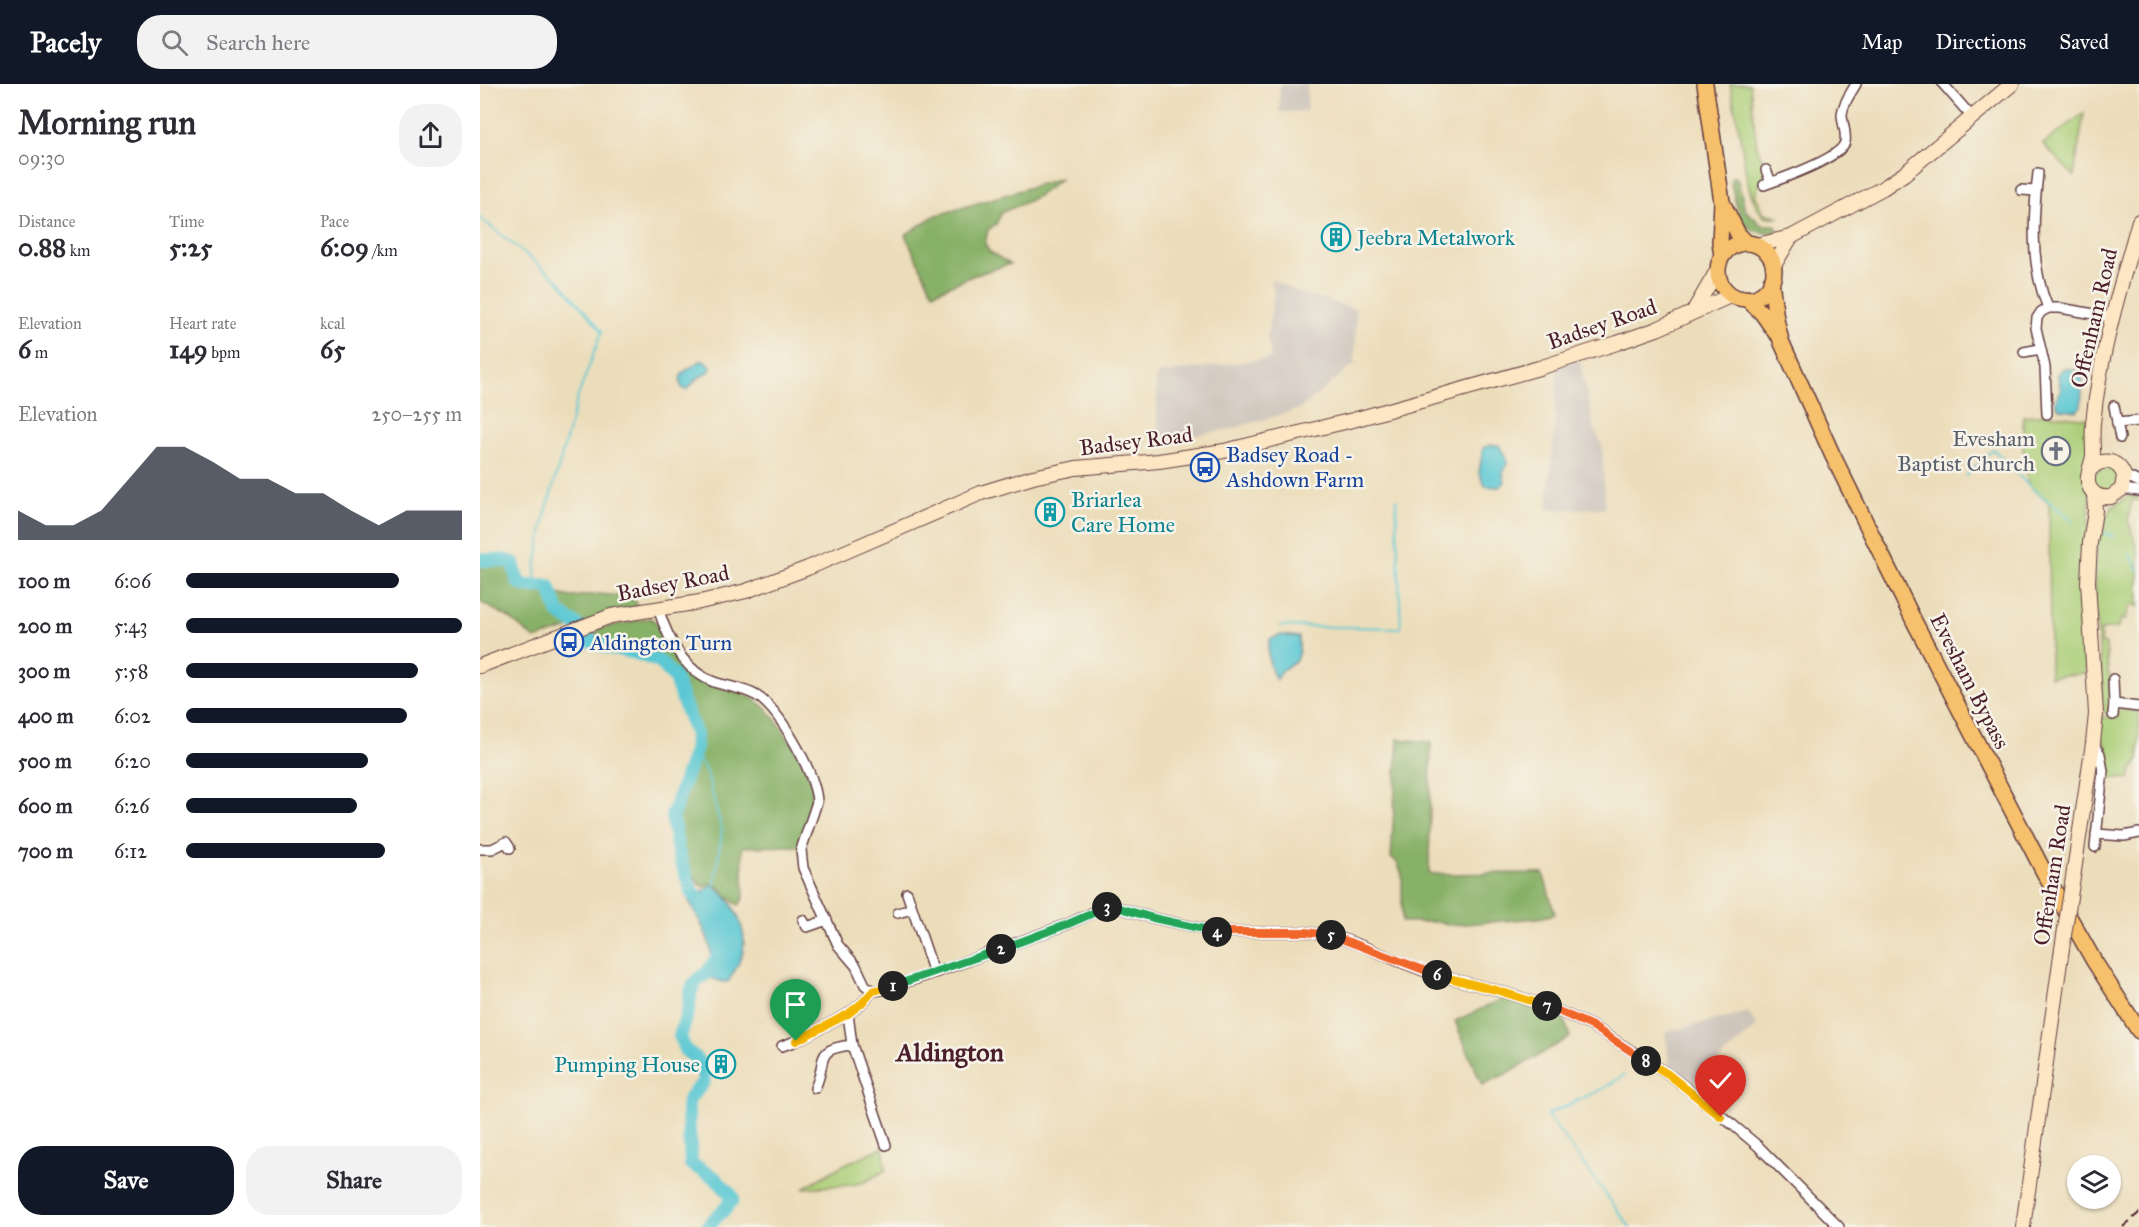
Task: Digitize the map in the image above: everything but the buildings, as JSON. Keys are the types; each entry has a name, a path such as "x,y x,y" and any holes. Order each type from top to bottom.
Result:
{"highway":[{"path":"1705,84 1722,202 1721,284 1739,297 1761,294 1772,274 1770,258 1765,250 1738,234 1722,202"},
{"path":"1720,262 1733,246 1752,244"},
{"name":"Evesham Bypass","path":"1772,274 1776,319 1781,340 1832,454 1943,679 2046,876 2094,961 2139,1031"},
{"name":"Evesham Bypass","path":"1739,297 1762,313 1781,340"}],"main road":[{"path":"1752,244 1791,237 1883,188 1904,174 2012,84"},
{"name":"Offenham Road","path":"2090,470 2093,457 2092,425 2102,362 2111,317 2139,221"},
{"path":"1772,274 1791,237"},
{"path":"1694,312 1720,262"},
{"name":"Badsey Road","path":"480,666 611,616 700,602 746,591 808,568 981,493 1033,477 1076,468 1159,461 1224,451 1353,420 1548,365 1657,329 1694,312 1739,297"},
{"path":"2092,425 2100,444 2124,475 2117,493 2099,497 2088,483 2090,470 2099,462 2112,462"},
{"name":"Offenham Road","path":"2023,1227 2093,743 2096,695 2088,582 2095,512 2094,493"},
{"name":"Offenham Road","path":"2093,529 2117,493"}],"street":[{"path":"1766,170 1768,183 1824,161 1840,151 1846,138 1842,115 1856,84"},
{"path":"1942,84 1972,117"},
{"path":"2038,173 2034,207 2037,278 2048,308"},
{"path":"2021,190 2036,191"},
{"path":"2047,414 2047,383 2036,322 2041,312 2048,308 2060,308 2111,317"},
{"path":"2024,352 2040,349"},
{"path":"2114,406 2120,438"},
{"path":"2117,423 2139,421"},
{"path":"2124,475 2139,482"},
{"path":"2117,493 2139,491"},
{"path":"658,608 672,642 682,658 696,673 715,682 758,696 773,710 801,754 814,781 817,794 817,802 801,850 802,860 838,945 856,966 865,985 873,991"},
{"path":"2113,679 2113,715"},
{"path":"2114,704 2139,707"},
{"path":"2093,743 2100,754 2103,771 2095,847"},
{"path":"2096,834 2124,836 2139,833"},
{"path":"480,849 492,849 506,842 510,848"},
{"path":"907,893 934,973"},
{"path":"782,1046 848,1014 873,991 934,973 1068,924 1105,907 1113,906 1153,918 1218,932 1305,932 1331,935 1429,973 1547,1006 1592,1026 1668,1074 1733,1125 1758,1146 1839,1227"},
{"path":"898,913 912,909"},
{"path":"803,920 807,927 827,920"},
{"path":"848,1014 852,1045 886,1146"},
{"path":"815,1088 822,1073 821,1061 824,1055 841,1046 852,1045"}],"shaded area":[{"path":"1280,84 1307,84 1307,111 1279,112"},
{"path":"1270,279 1301,293 1356,309 1355,364 1300,409 1231,429 1158,441 1156,374 1271,358 1267,336 1274,293"},
{"path":"1579,358 1595,431 1602,444 1605,508 1547,510 1557,364"},
{"path":"1748,1012 1757,1026 1690,1086 1671,1072 1665,1032"}],"green space":[{"path":"1730,84 1750,84 1757,147 1766,168 1767,180 1758,187 1755,194 1764,213 1780,217 1764,217 1749,188"},
{"path":"2084,113 2074,176 2043,144"},
{"path":"1732,177 1736,177 1738,181 1745,210 1762,225 1775,225 1778,230 1776,232 1764,233 1747,227 1742,220 1733,193"},
{"path":"1061,178 1034,198 1002,212 996,224 988,230 985,244 990,252 1010,264 972,276 933,293 905,235 934,216"},
{"path":"2047,414 2090,419 2090,498 2085,587 2086,673 2050,677 2049,503 2028,485 2023,448 2023,416"},
{"path":"2110,465 2121,479 2111,493 2093,487 2093,472"},
{"path":"2132,496 2139,496 2138,500 2132,500 2128,520 2139,554 2139,607 2134,604 2130,606 2125,620 2121,619 2118,628 2101,630 2101,642 2106,645 2110,677 2109,713 2102,712 2095,566 2104,521 2115,505"},
{"path":"480,559 513,563 518,582 526,586 549,586 552,593 572,597 598,594 625,596 634,599 638,607 535,639 508,617 480,602"},
{"path":"650,618 664,631 684,664 697,679 709,685 742,693 767,709 794,747 810,779 812,803 800,846 742,847 744,898 739,905 715,885 711,883 705,887 699,884 691,874 683,851 678,817 685,798 696,735 674,677 660,662 636,653 606,647 596,634 598,629"},
{"path":"2121,709 2139,712 2139,760 2129,779 2107,777 2107,760 2103,751 2106,744 2100,735 2101,717 2117,718"},
{"path":"1398,739 1431,742 1429,874 1543,873 1555,914 1539,918 1453,925 1439,922 1402,922 1402,875 1397,862 1391,858"},
{"path":"1504,998 1564,1019 1570,1037 1512,1071 1482,1085 1455,1021"},
{"path":"883,1147 886,1170 865,1182 803,1188 843,1165"}],"water":[{"path":"700,361 711,366 710,371 698,378 687,390 682,388 680,378 682,375"},
{"path":"2064,368 2077,370 2083,374 2081,406 2077,411 2061,409 2056,405 2056,399 2061,390 2059,372"},
{"path":"1499,445 1508,462 1503,473 1505,482 1500,487 1485,486 1479,473 1483,448"},
{"path":"1281,635 1299,637 1299,651 1296,661 1282,670 1276,680 1268,649 1270,639"},
{"path":"712,885 732,905 743,933 743,952 728,982 713,979 704,967 711,962 710,945 704,928 687,897 697,889 702,892"}],"waterway":[{"path":"480,218 558,280 602,331 578,396 545,516 536,566 535,586"},
{"path":"1966,476 1993,449 2028,485 2073,521"},
{"path":"1280,626 1401,628 1396,499"},
{"path":"2098,531 2113,536"},
{"path":"2130,555 2139,570"},
{"path":"480,559 513,563 518,582 526,586 549,586 558,612 579,627 591,641 660,662 674,677 696,735 695,751 672,816 678,852 692,893 707,904"},
{"path":"695,751 707,774 722,831 714,887"},
{"path":"707,1227 729,1204 732,1196 715,1178 691,1164 688,1104 690,1097 704,1081 702,1068 696,1058 685,1050 680,1036 693,986 707,973 717,958"},
{"path":"1624,1075 1604,1088 1547,1115 1630,1227"}],"railway":[{"path":"2123,1227 2139,1213"}],"place":[{"name":"Jeebra Metalwork","path":"1336,237"},
{"name":"Evesham Baptist Church","path":"2056,451"},
{"name":"Badsey Road - Ashdown Farm","path":"1205,467"},
{"name":"Briarlea Care Home","path":"1050,512"},
{"name":"Aldington Turn","path":"569,642"},
{"name":"Pumping House","path":"721,1064"}],"district":[{"name":"Aldington","path":"950,1052"}],"route":[{"path":"796,1041 848,1014 873,991 963,963 1068,924 1105,907 1113,906 1153,918 1218,932 1305,932 1331,935 1429,973 1547,1006 1592,1026 1668,1074 1721,1117"}]}
